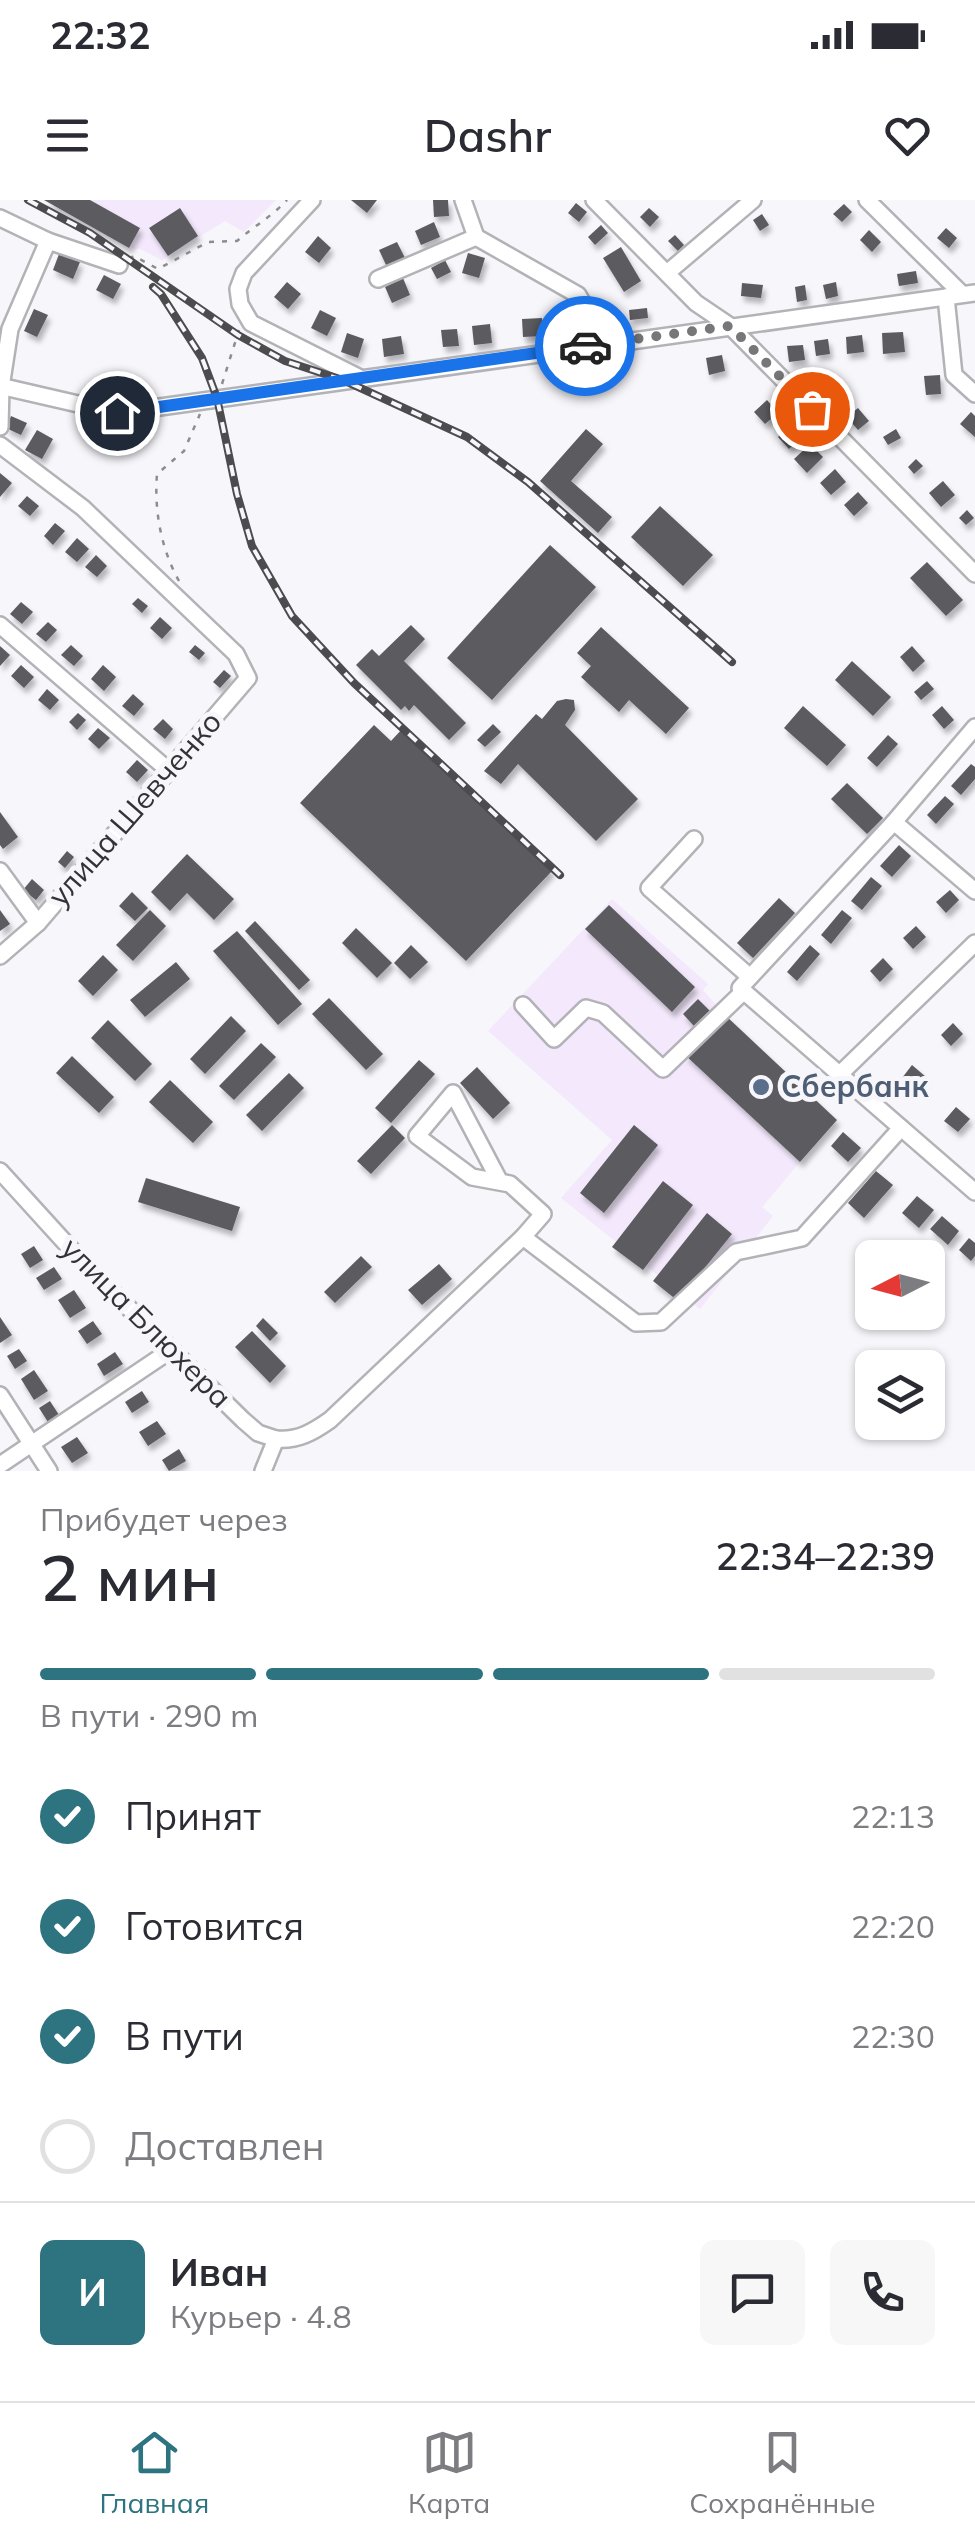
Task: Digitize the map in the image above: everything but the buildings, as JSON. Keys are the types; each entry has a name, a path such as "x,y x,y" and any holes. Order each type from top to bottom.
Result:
{"street":[{"path":"312,200 244,274 238,289 240,304 251,323 360,378"},
{"path":"463,200 476,237 578,294 606,343"},
{"path":"594,200 696,303 730,326 975,574"},
{"path":"667,273 754,200"},
{"path":"867,200 961,295 954,375 975,394"},
{"path":"0,218 48,241 119,265"},
{"path":"378,279 476,237"},
{"path":"0,428 1,386 10,329 48,241"},
{"path":"1,386 117,413 961,295"},
{"name":"улица Шевченко","path":"0,445 82,508 236,654 248,678 38,923 0,956"},
{"path":"0,625 168,770"},
{"path":"523,1005 554,1039 586,1008 603,1012 664,1069 747,984 975,727"},
{"path":"894,822 975,891"},
{"path":"694,839 650,888 840,1074 973,1188"},
{"path":"0,871 38,923"},
{"path":"840,1074 975,943"},
{"path":"263,1471 276,1439 299,1438 330,1420 523,1237 542,1214 510,1184 472,1177 416,1136 452,1094 500,1182"},
{"path":"523,1237 636,1323 661,1322 736,1252 802,1238 901,1128"},
{"name":"улица Блюхера","path":"0,1171 90,1270 242,1420 276,1439"},
{"path":"0,1466 171,1350"},
{"path":"0,1395 49,1471"}],"path":[{"path":"119,265 134,256 158,269 208,242 237,241 253,227 265,224 287,200"},
{"path":"180,584 154,503 157,474 184,451 199,415 216,398 238,335 240,304"}],"shaded area":[{"path":"45,200 276,200 244,232 225,221 162,260"},
{"path":"612,899 708,984 703,990 725,1015 685,1055 800,1162 762,1207 773,1216 700,1309 561,1198 612,1140 488,1031"}],"railway":[{"path":"28,200 90,233 238,335 285,361 343,380 467,437 528,482 732,662"},
{"path":"153,287 202,358 217,398 252,546 292,616 354,683 560,875"}],"way so far":[{"path":"585,346 730,326 812,409"}],"place":[{"name":"Сбербанк","path":"761,1087"}],"route":[{"path":"117,413 585,346"}]}
